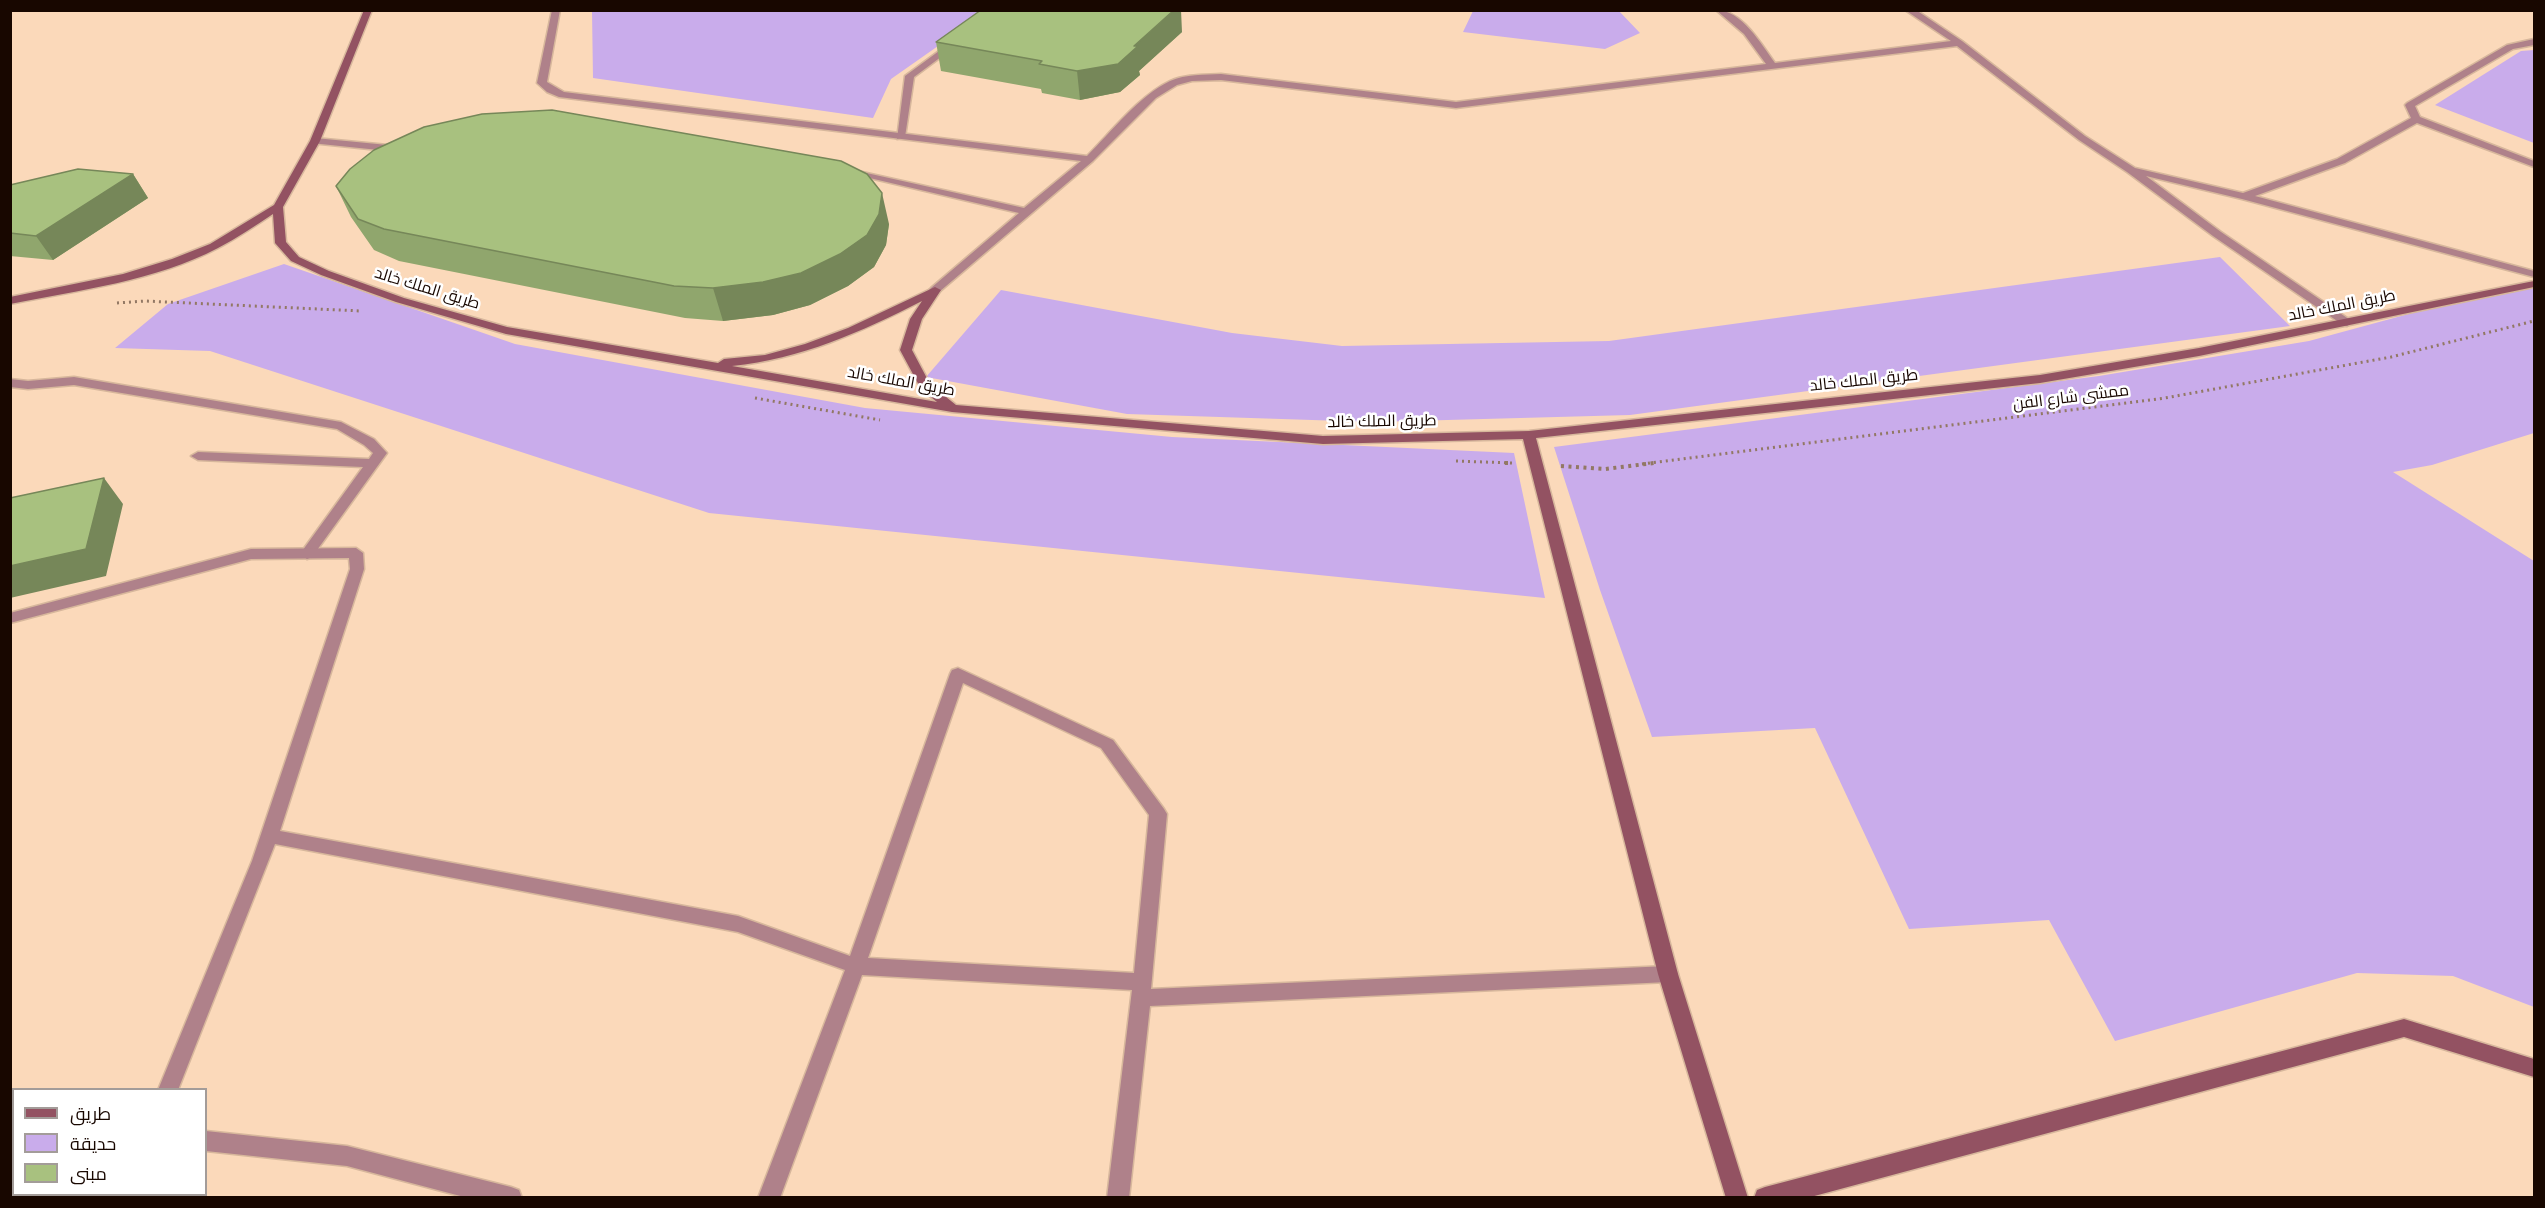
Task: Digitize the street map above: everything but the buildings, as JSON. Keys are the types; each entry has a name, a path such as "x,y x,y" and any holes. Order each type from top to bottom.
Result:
{"street":[{"path":"10,301 126,277 176,261 214,246 278,207 315,141 368,10"},
{"path":"556,10 542,83 550,90 562,95 1089,159"},
{"path":"1720,10 1747,32 1773,67"},
{"path":"1909,10 1959,43 2082,138 2132,170 2217,234 2347,322"},
{"path":"900,137 910,76 963,37"},
{"path":"2535,42 2510,47 2410,105 2416,119 2535,164"},
{"path":"642,354 718,363 764,359 805,348 876,320 935,290 1089,159 1153,96 1174,83 1192,78 1221,77 1456,105 1959,43"},
{"path":"2244,196 2340,161 2416,119"},
{"path":"315,141 409,150"},
{"path":"842,168 1026,213"},
{"path":"2132,170 2244,196 2535,274"},
{"name":"طريق الملك خالد","path":"278,207 281,243 295,259 325,273 400,300 506,330 952,408 1323,440 1529,435 2040,380 2199,352 2535,284"},
{"path":"935,290 916,319 906,350 925,386 952,408"},
{"path":"10,383 28,385 74,381 341,426 369,442 380,453 306,554"},
{"path":"1529,435 1668,974 1737,1197"},
{"path":"198,456 373,463"},
{"path":"10,618 251,554 356,554 357,569 268,836 168,1088"},
{"path":"769,1197 856,966 958,674 1107,744 1158,814 1142,990 1118,1197"},
{"path":"268,836 738,924 856,966 1142,990 1668,974"},
{"path":"1765,1197 2404,1028 2535,1068"},
{"path":"207,1141 346,1156 511,1197"}],"path":[{"name":"ممشى شارع الفن","path":"1605,469 2165,398 2391,357 2535,321"}],"green space":[{"path":"1618,10 1640,33 1605,49 1463,32 1473,11"},
{"path":"592,11 988,11 891,79 873,118 593,78"},
{"path":"2534,50 2534,143 2435,105 2521,51"},
{"path":"2220,257 2290,326 1630,415 1374,422 1127,414 926,377 1001,290 1232,333 1342,346 1609,341"},
{"path":"284,264 515,344 865,408 1172,437 1514,453 1545,598 709,513 210,351 115,348 168,304"},
{"path":"2534,280 2534,433 2432,465 2393,472 2534,561 2534,1007 2453,976 2357,973 2115,1041 2049,920 1909,929 1815,728 1652,737 1600,590 1554,447 2099,376 2309,341"}]}
